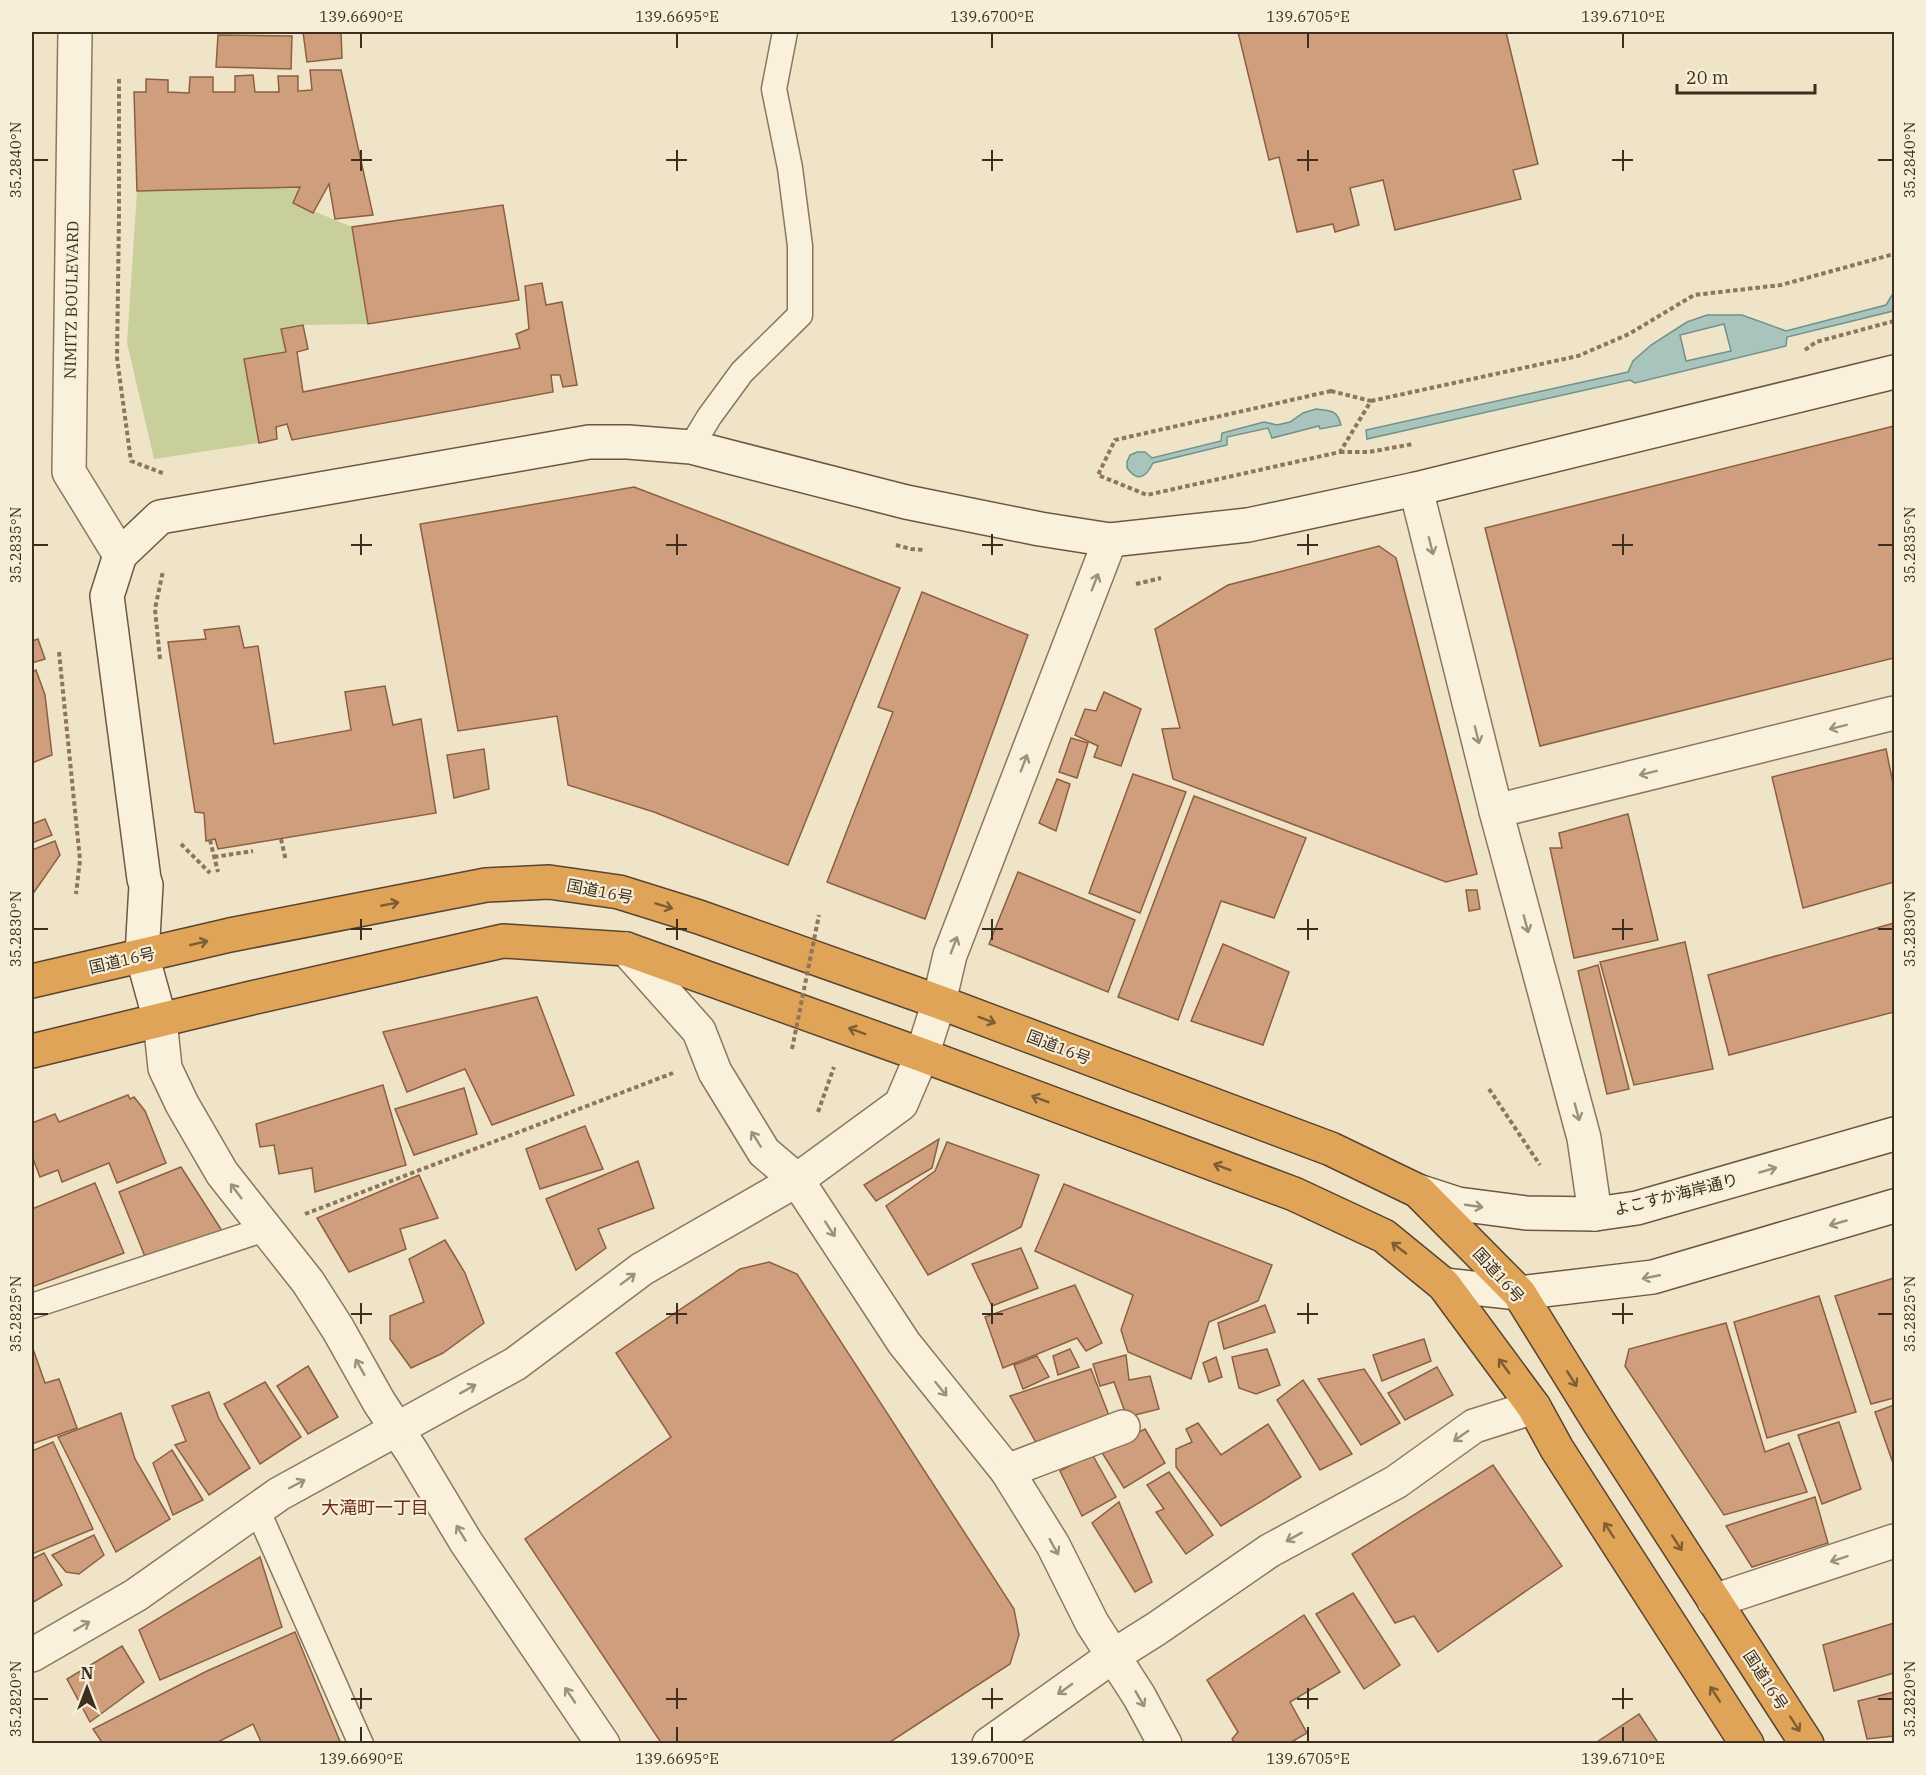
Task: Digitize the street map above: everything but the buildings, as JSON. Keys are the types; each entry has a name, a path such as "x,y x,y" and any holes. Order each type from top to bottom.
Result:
{"highway":[{"name":"国道16号","path":"32,981 230,935 486,885 549,882 619,892 699,917 939,1002 1331,1149 1418,1191 1520,1293 1599,1422 1807,1743"},
{"path":"32,1051 503,941 626,949 922,1055 1294,1194 1384,1236 1444,1285 1534,1407 1557,1449 1747,1743"}],"street":[{"name":"NIMITZ BOULEVARD","path":"75,32 69,472 120,555"},
{"path":"603,1743 466,1542 308,1282 222,1173 182,1104 165,1068 160,1020 142,956 146,885 106,596 120,555 160,517 589,442 628,442 691,447 906,502 1040,529 1110,540 1248,525 1416,489 1894,372"},
{"path":"1416,489 1496,811 1584,1138 1595,1214"},
{"path":"32,1655 136,1596 279,1494 515,1364 642,1269 797,1180 901,1104 922,1055 939,1002 950,955 1110,540"},
{"path":"1496,811 1894,713"},
{"path":"626,949 699,1031 715,1072 764,1152 797,1180 904,1343 1007,1471 1053,1545 1092,1623 1138,1695 1165,1743"},
{"name":"よこすか海岸通り","path":"1418,1191 1458,1204 1526,1213 1595,1214 1637,1208 1894,1134"},
{"path":"1444,1285 1520,1293 1653,1277 1894,1206"},
{"path":"989,1743 1269,1551 1396,1482 1474,1426 1534,1407"},
{"path":"1007,1471 1123,1427"},
{"path":"1714,1601 1894,1541"}],"lane":[{"path":"691,447 709,417 742,372 800,315 800,246 790,168 774,88 785,32"},
{"path":"32,1306 265,1229"},
{"path":"257,1509 361,1743"}],"path":[{"path":"118,75 118,369 131,461 172,477"},
{"path":"1424,442 1369,452 1340,452 1147,495 1098,475 1115,440 1331,391 1371,401 1578,356 1629,334 1694,295 1781,285 1894,254"},
{"path":"1340,452 1371,401"},
{"path":"160,667 155,609 164,567"},
{"path":"59,652 80,860 76,894"},
{"path":"281,838 286,861"},
{"path":"177,839 210,873"},
{"path":"210,840 218,872"},
{"path":"214,857 253,851"},
{"path":"802,1053 792,1049 819,915"},
{"path":"818,1112 835,1065"},
{"path":"265,1229 675,1072"},
{"path":"1489,1089 1540,1165"}],"green space":[{"path":"300,187 294,203 352,227 368,324 303,325 282,329 286,352 244,359 259,443 154,459 127,343 137,191"}],"water":[{"path":"1894,292 1893,311 1787,337 1786,346 1635,383 1630,380 1367,439 1366,430 1628,372 1633,361 1651,345 1687,322 1707,315 1742,315 1786,331 1886,305","holes":["1724,324 1731,351 1686,361 1680,335"]},
{"path":"1316,409 1335,413 1341,425 1320,429 1319,426 1272,438 1268,428 1227,437 1227,445 1153,463 1145,475 1138,477 1127,468 1130,455 1137,452 1145,452 1152,458 1221,441 1222,433 1264,422 1277,425 1290,422 1303,413"}],"district":[{"name":"大滝町一丁目","path":"375,1508"}]}
